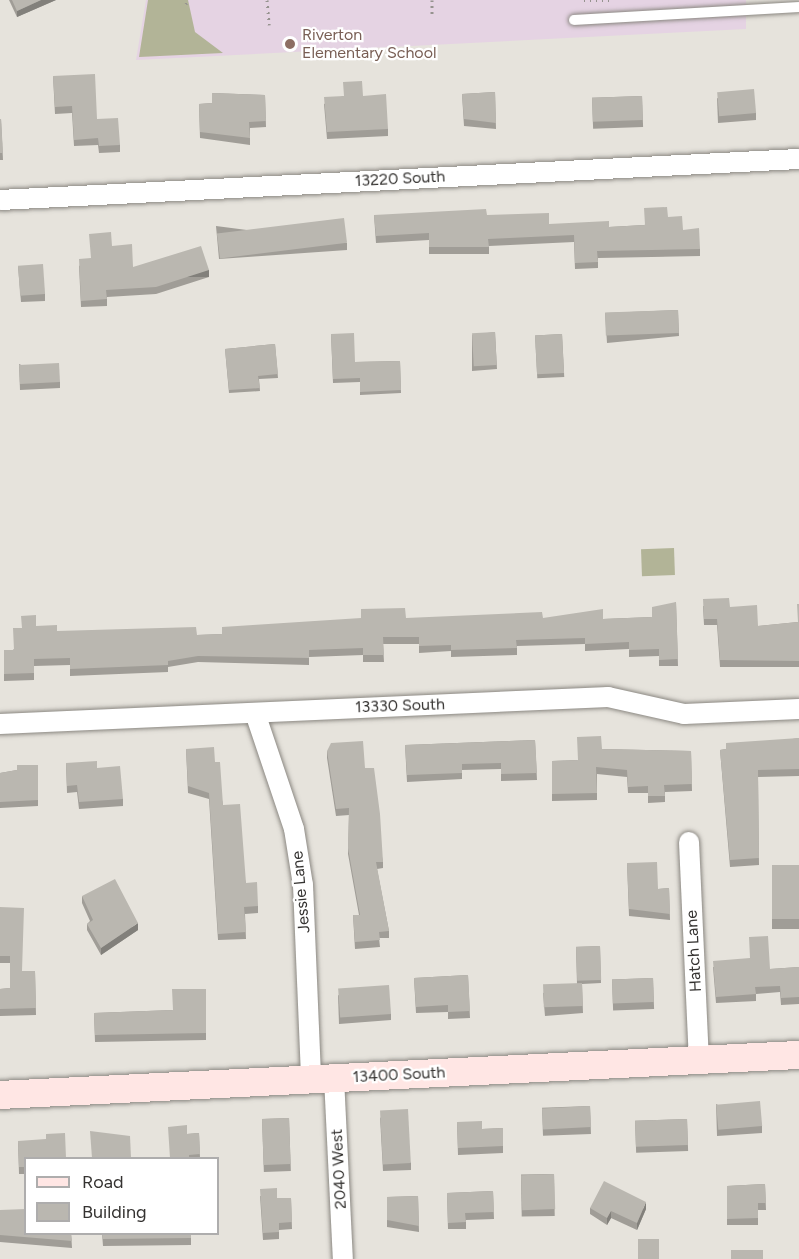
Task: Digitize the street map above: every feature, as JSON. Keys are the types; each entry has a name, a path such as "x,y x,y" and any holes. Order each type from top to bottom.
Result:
{"street":[{"name":"13220 South","path":"0,200 799,159"},
{"name":"13330 South","path":"0,724 608,698 684,714 799,709"},
{"name":"Jessie Lane","path":"255,713 294,829 303,885 322,1078"},
{"name":"Hatch Lane","path":"689,842 699,1060"},
{"name":"13400 South","path":"0,1095 799,1055"},
{"name":"2040 West","path":"322,1078 343,1259"}],"lane":[{"path":"574,20 728,5 799,7"}],"path":[{"path":"267,0 268,25"},
{"path":"432,0 432,15"},
{"path":"584,0 609,0"}],"shaded area":[{"name":"Riverton Elementary School","path":"146,0 746,0 746,29 136,60"}],"green space":[{"path":"148,0 188,0 195,32 223,53 139,57"},
{"path":"674,548 675,575 642,576 641,549"}],"building":[{"path":"12,0 41,0 17,11"},
{"path":"95,74 97,119 118,118 120,145 99,146 98,138 74,140 72,106 55,107 53,76"},
{"path":"362,81 363,96 386,94 388,129 327,132 324,97 344,96 343,82"},
{"path":"754,89 756,113 719,116 717,92"},
{"path":"495,92 496,123 464,119 462,94"},
{"path":"212,93 265,95 266,121 249,122 250,138 200,132 199,104 212,103"},
{"path":"642,96 643,120 593,122 592,98"},
{"path":"1,119 3,153 0,153"},
{"path":"667,207 668,217 682,216 683,230 699,228 700,249 597,251 598,262 575,263 574,235 488,239 489,247 429,247 429,233 376,236 374,215 486,209 487,215 549,213 549,224 609,221 609,227 645,225 644,208"},
{"path":"344,218 347,243 220,258 217,234"},
{"path":"111,232 112,246 132,244 133,267 201,246 209,270 156,287 106,290 107,299 81,301 79,259 91,258 89,234"},
{"path":"43,264 45,294 20,296 18,266"},
{"path":"678,310 679,333 606,336 605,313"},
{"path":"495,332 497,365 474,366 472,333"},
{"path":"354,333 355,362 400,361 401,390 360,392 360,378 333,379 331,334"},
{"path":"562,334 564,373 537,374 535,335"},
{"path":"275,344 278,374 258,376 260,388 229,390 225,349"},
{"path":"59,363 60,382 20,384 19,365"},
{"path":"729,598 730,607 757,605 758,626 798,622 797,604 799,604 799,661 720,660 717,619 704,619 703,599"},
{"path":"676,602 678,659 659,660 659,649 629,650 629,642 585,644 585,638 516,640 517,648 451,650 451,645 419,646 419,637 383,637 384,655 363,655 363,648 309,650 309,658 198,656 168,661 168,665 70,669 70,658 34,659 34,673 4,674 4,650 14,650 13,628 22,628 21,616 36,615 36,626 57,625 57,631 196,627 197,635 222,634 222,627 361,618 361,609 405,608 406,618 542,612 543,618 603,609 603,619 652,617 652,607"},
{"path":"601,736 602,749 691,751 692,784 664,785 665,796 648,796 648,786 628,787 627,770 596,767 597,793 552,794 552,761 578,760 577,737"},
{"path":"799,738 799,769 758,770 759,858 730,860 720,750 726,749 726,743"},
{"path":"535,740 537,773 501,774 501,763 462,764 462,773 407,775 405,745"},
{"path":"363,741 365,768 374,768 383,862 376,862 389,931 379,932 380,940 355,942 353,915 360,915 348,848 349,808 336,809 327,751 331,743"},
{"path":"214,747 215,762 220,762 223,805 240,804 246,883 257,882 258,906 244,907 246,932 218,934 209,793 188,786 186,749"},
{"path":"97,761 97,768 120,766 123,799 79,802 77,785 67,786 66,763"},
{"path":"17,765 38,765 38,800 0,802 0,773 17,770"},
{"path":"657,862 658,889 669,888 670,914 629,909 627,863"},
{"path":"772,865 799,865 799,919 772,919"},
{"path":"115,879 138,923 101,948 87,924 93,920 82,896"},
{"path":"0,907 24,908 22,971 35,971 36,1008 0,1009 0,989 10,988 10,956 0,956"},
{"path":"768,936 770,969 799,967 799,997 781,998 780,986 755,987 756,994 716,997 713,961 750,958 749,937"},
{"path":"600,946 601,980 577,981 576,947"},
{"path":"468,975 470,1011 448,1012 448,1005 416,1007 414,978"},
{"path":"653,978 654,1002 613,1003 612,979"},
{"path":"582,983 583,1006 544,1007 543,984"},
{"path":"389,985 391,1014 340,1017 338,989"},
{"path":"172,989 206,989 206,1033 95,1035 94,1013 173,1010"},
{"path":"760,1101 762,1126 718,1130 716,1105"},
{"path":"590,1106 591,1127 543,1129 542,1109"},
{"path":"408,1109 411,1163 383,1164 380,1110"},
{"path":"289,1118 291,1164 264,1165 262,1119"},
{"path":"687,1119 688,1145 636,1147 635,1121"},
{"path":"482,1121 482,1129 503,1128 503,1146 458,1148 457,1122"},
{"path":"187,1125 187,1134 199,1133 200,1154 189,1155 189,1157 170,1157 168,1127"},
{"path":"90,1131 130,1136 131,1157 92,1157"},
{"path":"65,1133 66,1157 24,1157 24,1167 19,1167 18,1141 46,1139 46,1134"},
{"path":"554,1174 555,1209 522,1210 521,1175"},
{"path":"604,1181 646,1202 637,1223 611,1211 607,1218 590,1208"},
{"path":"765,1184 766,1203 758,1203 758,1218 727,1219 727,1186"},
{"path":"277,1188 277,1198 291,1198 292,1222 279,1223 279,1232 263,1233 260,1189"},
{"path":"493,1191 494,1212 465,1213 466,1222 448,1223 447,1193"},
{"path":"418,1196 419,1226 387,1220 387,1197"},
{"path":"24,1209 24,1235 71,1235 72,1241 0,1235 0,1210"},
{"path":"102,1235 191,1235 191,1238 103,1239"},
{"path":"638,1239 659,1239 659,1259 638,1259"},
{"path":"731,1250 763,1250 763,1259 731,1259"}],"place":[{"name":"Riverton Elementary School","path":"290,44"}]}
